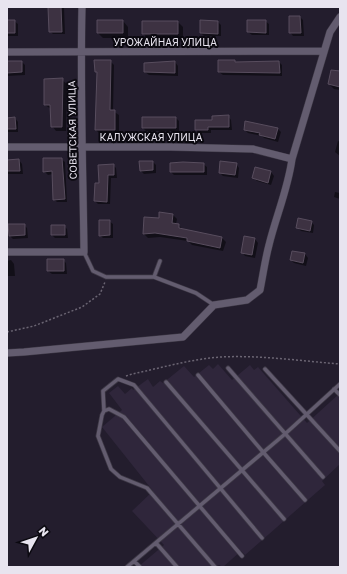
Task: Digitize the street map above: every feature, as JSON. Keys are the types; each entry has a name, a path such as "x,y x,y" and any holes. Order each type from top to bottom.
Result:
{"street":[{"name":"СОВЕТСКАЯ УЛИЦА","path":"82,7 81,52 84,252"},
{"path":"7,352 24,352 183,337 214,305 247,300 260,290 269,245 287,186 292,160 330,32 340,17"},
{"name":"УРОЖАЙНАЯ УЛИЦА","path":"7,52 324,51"},
{"name":"КАЛУЖСКАЯ УЛИЦА","path":"7,147 170,147 253,149 292,160"},
{"path":"7,252 84,252"}],"lane":[{"path":"84,252 94,272 106,277 154,277 196,293 214,305"},
{"path":"154,277 160,261"},
{"path":"228,368 323,477"},
{"path":"265,369 340,451"},
{"path":"198,375 305,500"},
{"path":"215,567 147,488 120,477 111,469 98,436 102,414 104,411 103,391 118,379 134,385 262,538"},
{"path":"166,382 284,519"},
{"path":"127,567 285,434 340,384"},
{"path":"334,389 340,395"},
{"path":"104,411 109,409 124,417 242,556"},
{"path":"156,543 177,567"},
{"path":"134,561 140,567"}],"path":[{"path":"7,332 34,326 82,307 100,294 106,277"}],"shaded area":[{"path":"218,364 232,380 250,365 254,370 258,367 307,423 340,393 340,464 322,481 325,485 245,555 241,551 223,567 219,565 216,567 138,567 164,545 132,511 153,491 102,427 122,410 109,393 118,386 125,394 132,388 133,390 148,379 153,387 160,381 163,383 184,366 194,377 209,365 213,369"}],"building":[{"path":"48,7 61,7 62,32 49,32"},
{"path":"289,16 300,16 301,33 289,33"},
{"path":"7,20 15,20 15,33 7,33"},
{"path":"97,20 123,20 123,33 97,33"},
{"path":"200,20 218,21 218,34 200,33"},
{"path":"247,20 266,20 266,33 247,32"},
{"path":"142,21 178,21 178,34 142,34"},
{"path":"94,60 111,60 110,110 115,110 115,130 95,130 97,72 95,72"},
{"path":"218,60 235,60 235,62 279,61 280,73 218,72"},
{"path":"7,61 22,61 22,72 7,73"},
{"path":"175,61 175,73 144,72 144,63"},
{"path":"331,70 340,71 340,87 328,84"},
{"path":"63,78 62,127 51,127 50,105 44,105 44,79"},
{"path":"229,115 229,127 208,127 208,130 195,130 195,120 212,120 212,116"},
{"path":"15,117 16,129 7,129 7,118"},
{"path":"142,117 176,117 176,128 142,128"},
{"path":"245,121 278,128 275,139 259,135 260,133 244,130"},
{"path":"43,158 62,158 65,199 53,200 52,171 43,172"},
{"path":"19,159 20,171 7,171 7,160"},
{"path":"139,161 153,161 153,170 140,171"},
{"path":"220,161 237,163 235,175 219,173"},
{"path":"170,163 204,163 204,172 170,172"},
{"path":"114,164 114,175 108,175 107,202 94,201 95,183 99,183 98,165"},
{"path":"255,167 271,171 268,183 252,178"},
{"path":"159,212 173,214 172,223 179,224 179,228 222,237 220,248 187,241 187,238 155,233 143,234 144,217 159,218"},
{"path":"298,218 312,221 310,231 296,228"},
{"path":"99,220 110,220 110,235 99,236"},
{"path":"8,224 25,224 25,235 9,236"},
{"path":"51,225 65,225 65,235 51,235"},
{"path":"244,236 255,238 252,255 241,253"},
{"path":"292,251 305,253 303,263 290,260"},
{"path":"47,259 64,259 64,271 47,271"}]}
